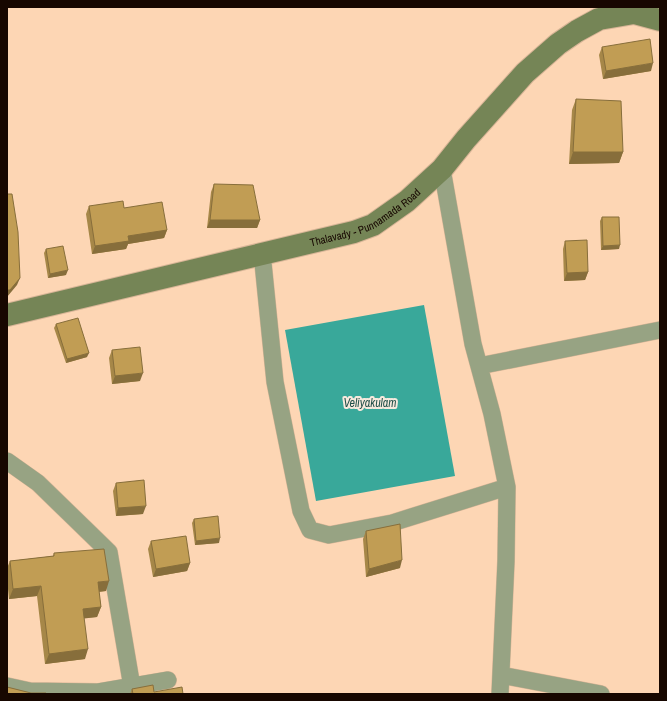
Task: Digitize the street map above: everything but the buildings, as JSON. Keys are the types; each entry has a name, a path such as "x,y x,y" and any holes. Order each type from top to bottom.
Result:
{"main road":[{"name":"Thalavady - Punnamada Road","path":"7,315 354,232 373,224 406,201 442,169 466,139 525,73 558,44 577,31 599,19 634,13 660,20"}],"street":[{"path":"442,169 473,344 492,414 507,487 506,561 500,694"},
{"path":"262,254 275,382 301,511 310,530 329,536 392,523 507,487"},
{"path":"479,366 660,330"},
{"path":"7,461 38,484 109,552 132,686"},
{"path":"501,675 601,694"},
{"path":"7,686 30,691 98,692 168,680"}],"water":[{"name":"Veliyakulam","path":"424,305 455,476 316,501 285,330"}]}
